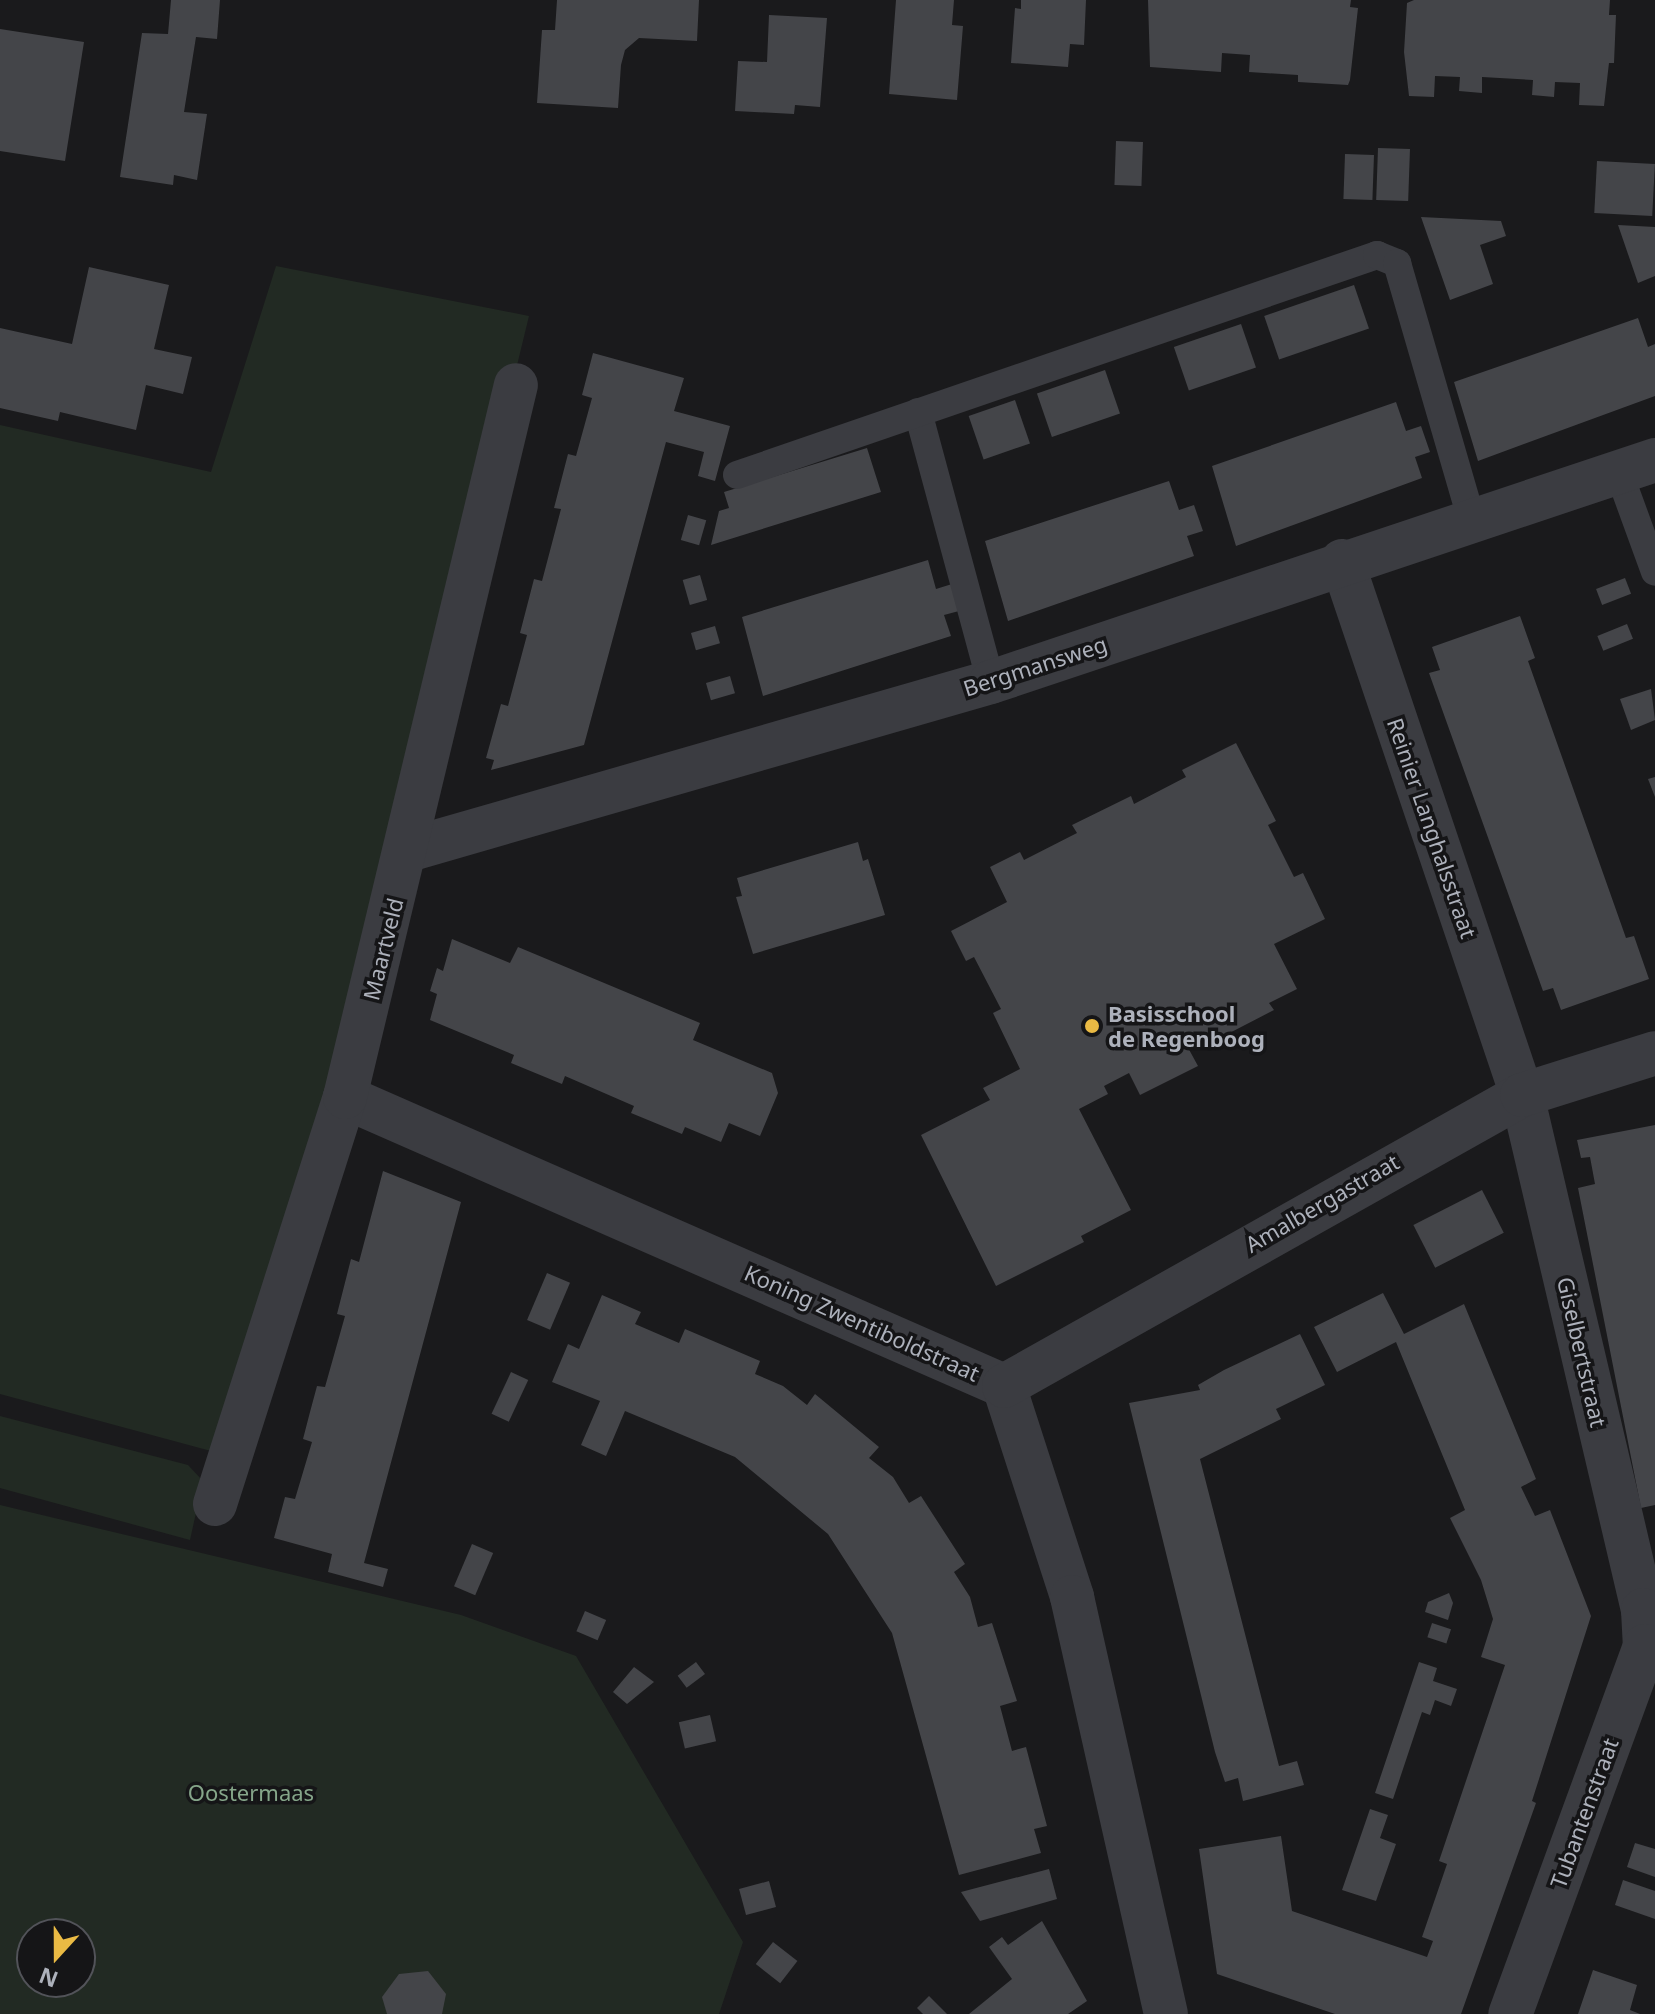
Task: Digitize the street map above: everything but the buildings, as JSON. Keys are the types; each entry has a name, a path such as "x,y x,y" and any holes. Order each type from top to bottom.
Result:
{"street":[{"name":"Maartveld","path":"215,1504 345,1097 408,850 516,385"},
{"name":"Bergmansweg","path":"408,850 991,682 1342,561 1637,466"},
{"name":"Reinier Langhalsstraat","path":"1342,561 1522,1095"},
{"name":"Amalbergastraat","path":"1004,1386 1522,1095 1655,1053"},
{"name":"Giselbertstraat","path":"1522,1095 1649,1610"},
{"name":"Koning Zwentiboldstraat","path":"345,1097 1004,1386 1072,1597 1166,2014"},
{"name":"Tubantenstraat","path":"1510,2014 1645,1646 1649,1610"}],"lane":[{"path":"737,475 1377,255 1397,263 1471,518"},
{"path":"918,412 991,682"},
{"path":"1637,466 1655,572"}],"green space":[{"path":"276,266 529,316 400,847 222,1454 0,1394 0,425 211,472"},
{"path":"0,1416 188,1465 203,1481 190,1540 0,1488"},
{"name":"Oostermaas","path":"0,1505 461,1615 576,1656 743,1942 719,2014 0,2014"}],"place":[{"name":"Basisschool de Regenboog","path":"1092,1026"}]}
